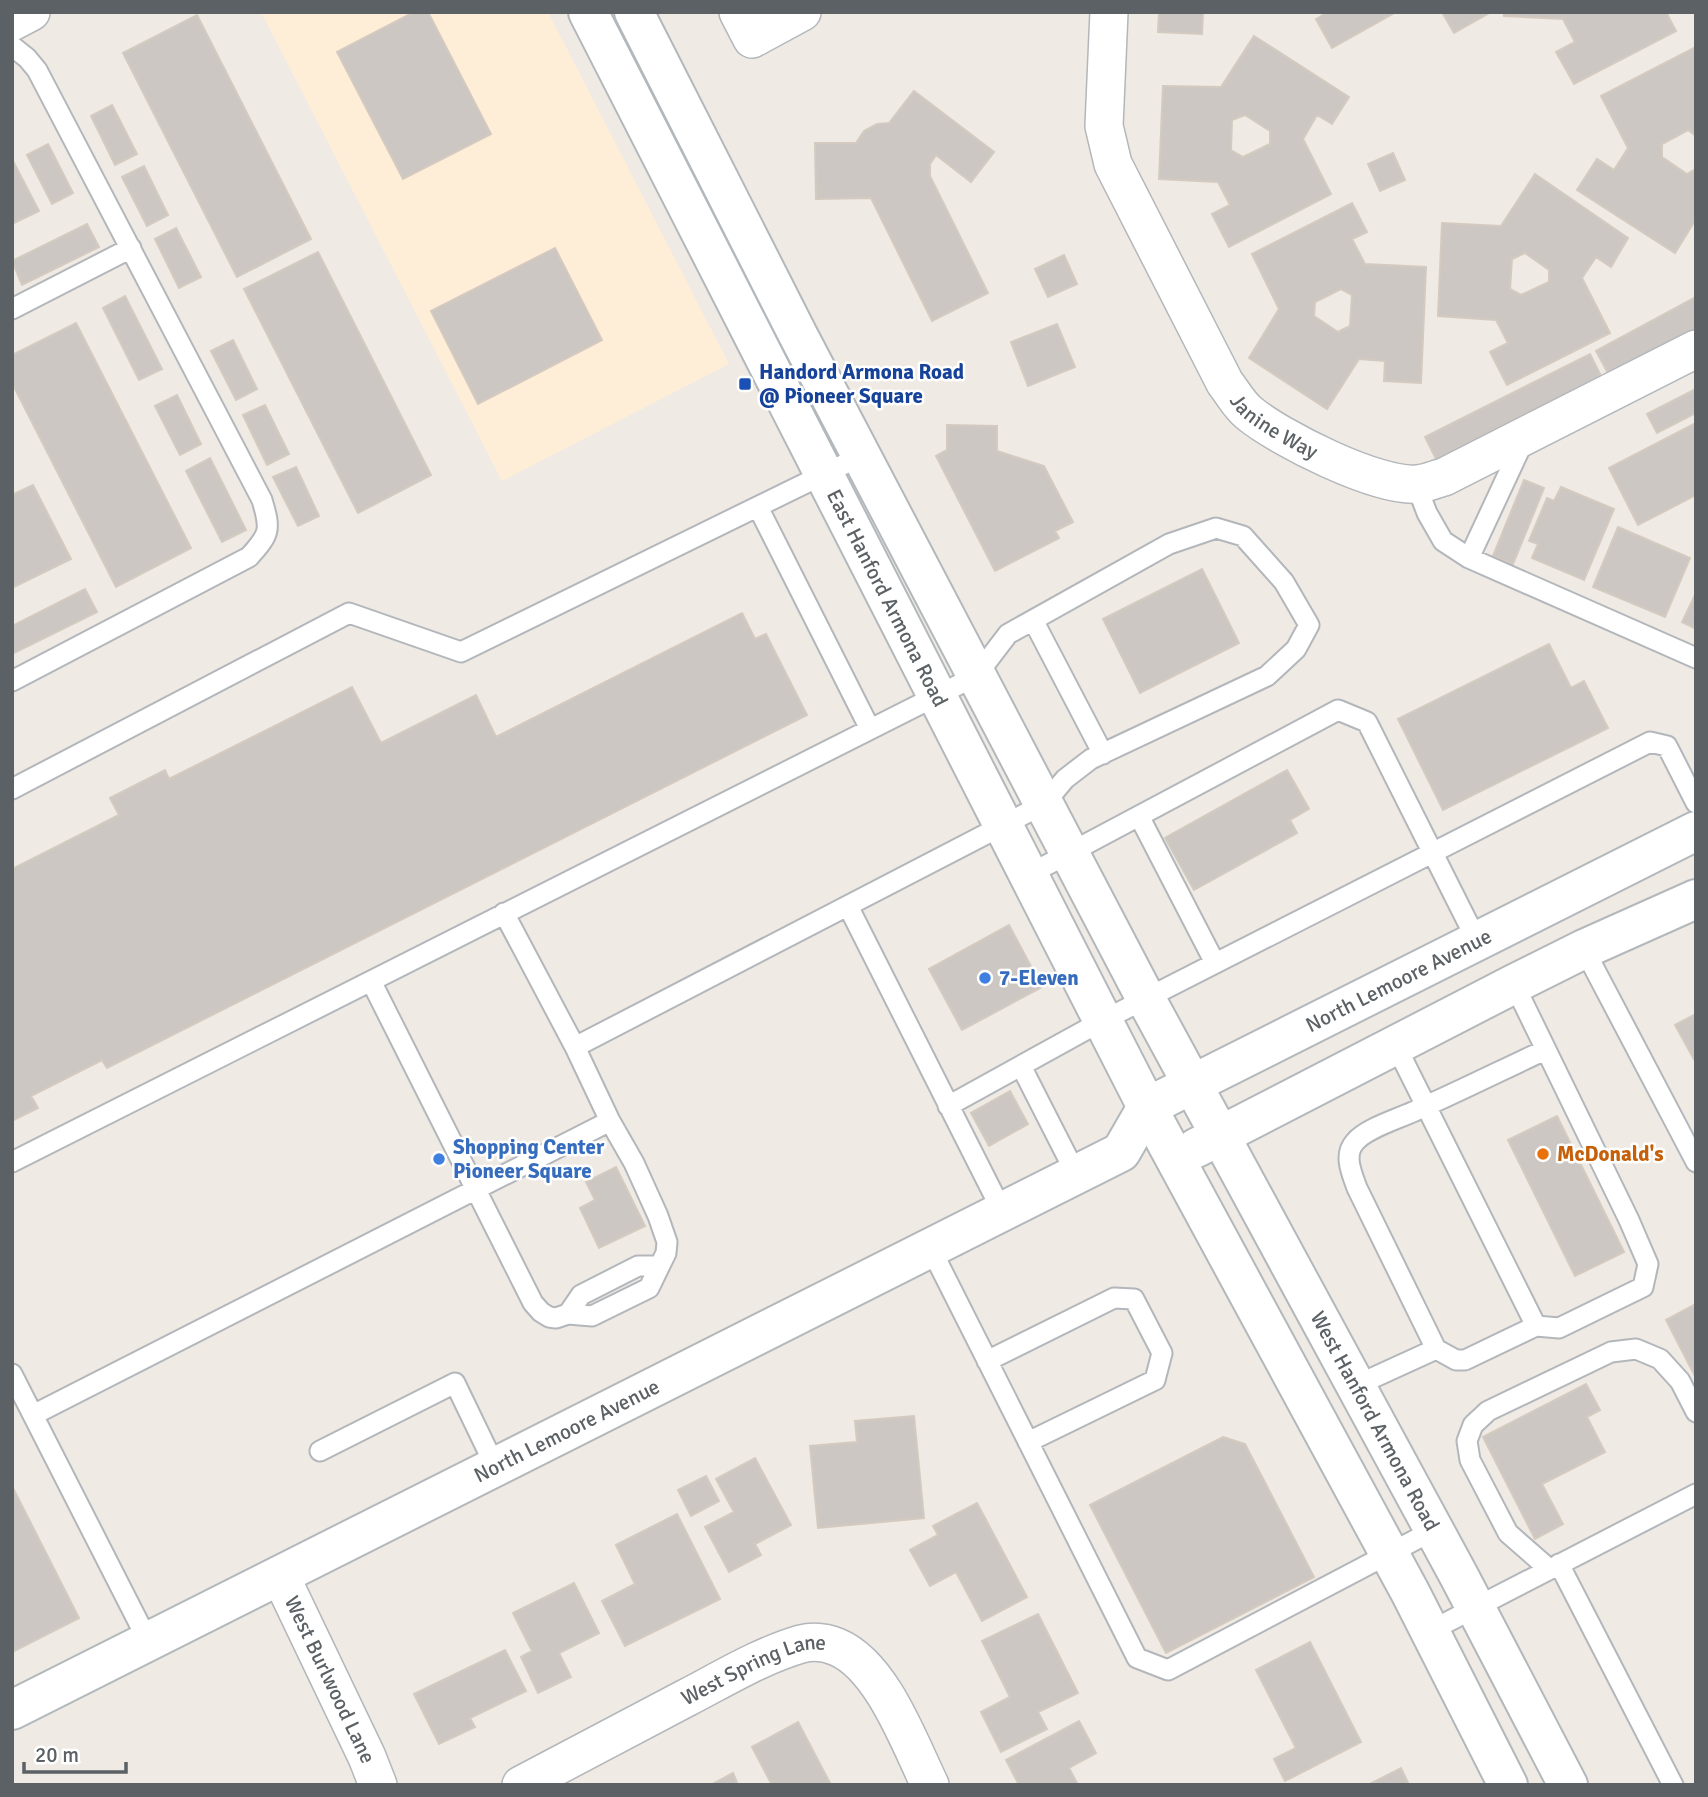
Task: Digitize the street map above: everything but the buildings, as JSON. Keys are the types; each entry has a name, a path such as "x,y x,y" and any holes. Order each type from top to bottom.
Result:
{"main road":[{"name":"East Hanford Armona Road","path":"589,12 1181,1172"},
{"name":"East Hanford Armona Road","path":"634,12 861,456 1185,1073"},
{"name":"North Lemoore Avenue","path":"1147,1107 1185,1073 1477,941 1696,831"},
{"path":"1559,900 1584,949"},
{"path":"1181,1172 1219,1135 1584,949 1696,900"},
{"name":"West Hanford Armona Road","path":"1185,1073 1434,1530 1568,1785"},
{"path":"1147,1107 1121,1152 1181,1172 1430,1631 1508,1785"},
{"name":"North Lemoore Avenue","path":"12,1710 1121,1152"},
{"path":"1308,1408 1355,1385"}],"street":[{"path":"12,22 31,12"},
{"path":"745,25 802,12"},
{"name":"Janine Way","path":"1109,12 1104,126 1113,164 1225,383 1245,410 1268,428 1349,467 1392,481 1416,484 1444,477 1696,349"},
{"name":"West Burlwood Lane","path":"280,1575 378,1785"},
{"name":"West Spring Lane","path":"521,1785 760,1659 803,1643 820,1642 853,1656 869,1670 885,1694 930,1785"}],"lane":[{"path":"12,46 37,70 262,500 268,521 265,539 249,557 12,681"},
{"path":"12,309 131,248"},
{"path":"1469,558 1526,436"},
{"path":"12,789 349,613 461,652 861,456"},
{"path":"1416,484 1427,513 1443,541 1469,558 1696,658"},
{"path":"758,507 870,729"},
{"path":"12,1162 976,676 1008,634 1169,544 1216,528 1243,536 1284,582 1309,625 1296,649 1267,676 1091,759 1065,779 1044,804 575,1047"},
{"path":"1033,620 1103,754"},
{"path":"1028,875 1338,710 1367,722 1477,941"},
{"path":"948,1106 1102,1021 1650,742 1667,746 1696,803"},
{"path":"1139,816 1215,963"},
{"path":"848,906 1002,1211"},
{"path":"371,981 533,1303 550,1317 568,1314 581,1295 638,1266 658,1266 666,1253 667,1242 634,1163 504,914"},
{"path":"1584,949 1696,1162"},
{"path":"1514,984 1648,1264 1643,1287 1559,1328 1536,1326 1465,1360 1456,1360 1436,1349 1357,1188 1349,1164 1349,1153 1355,1142 1368,1132 1545,1050"},
{"path":"1395,1044 1536,1326"},
{"path":"1021,1066 1076,1174"},
{"path":"33,1415 610,1121"},
{"path":"930,1247 1137,1658 1168,1670 1434,1530"},
{"path":"987,1361 1114,1298 1134,1299 1162,1353 1155,1380 1028,1442"},
{"path":"1355,1385 1436,1349"},
{"path":"1673,1785 1554,1567 1508,1533 1470,1460 1467,1441 1473,1425 1488,1411 1611,1352 1636,1349 1660,1359 1680,1381 1696,1412"},
{"path":"12,1374 148,1641"},
{"path":"320,1451 455,1383 495,1466"},
{"path":"1430,1631 1696,1494"}],"shaded area":[{"path":"261,12 548,12 729,364 502,481"}],"place":[{"name":"Handord Armona Road @ Pioneer Square","path":"745,384"},
{"name":"7-Eleven","path":"985,978"},
{"name":"McDonald's","path":"1543,1154"},
{"name":"Shopping Center Pioneer Square","path":"439,1159"}]}
